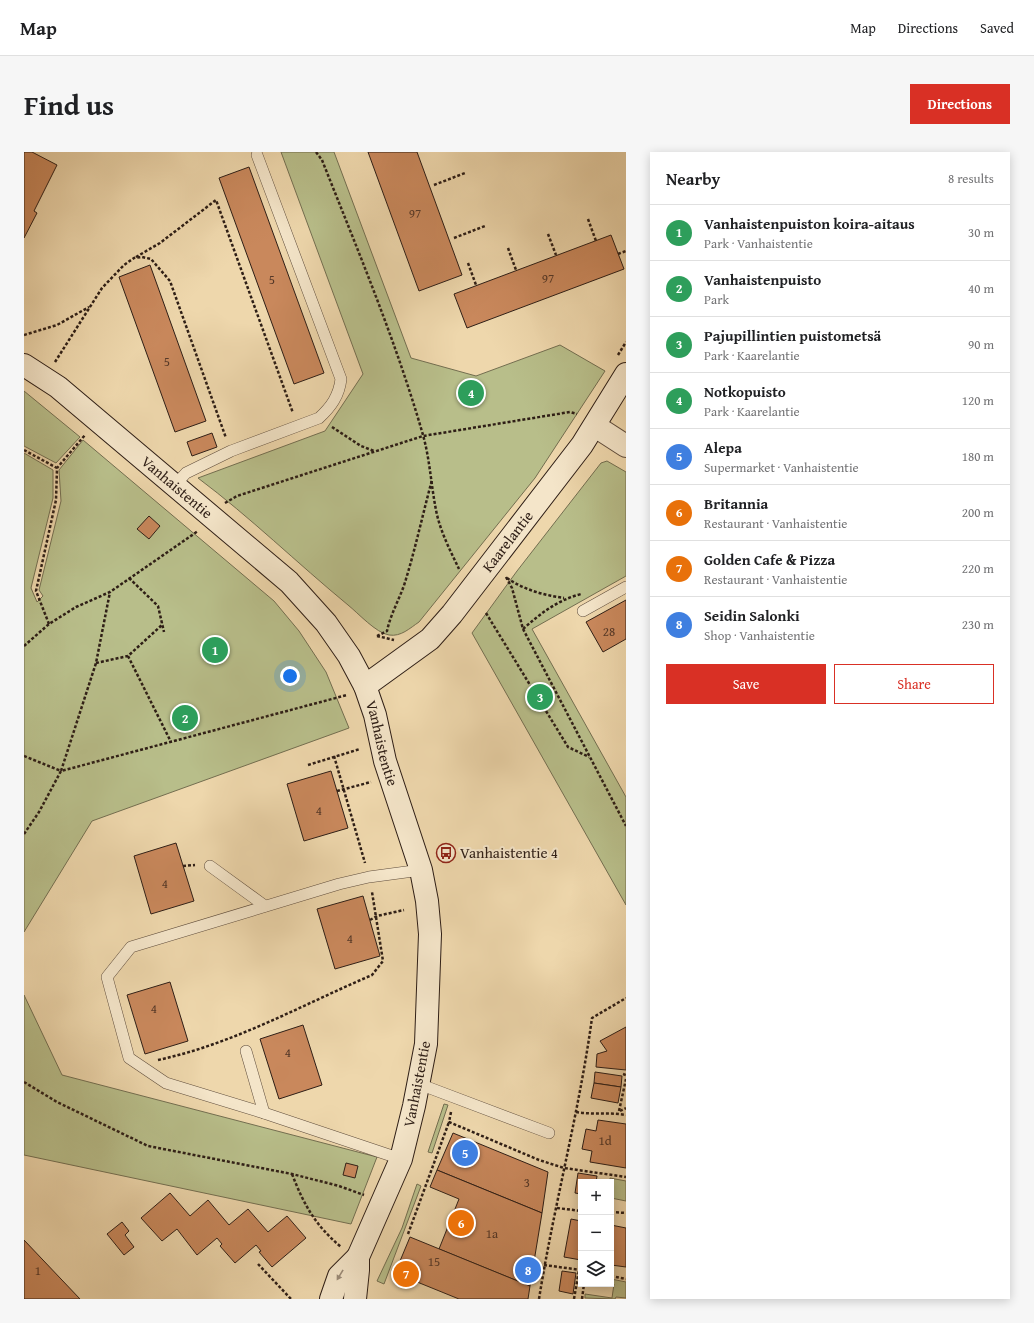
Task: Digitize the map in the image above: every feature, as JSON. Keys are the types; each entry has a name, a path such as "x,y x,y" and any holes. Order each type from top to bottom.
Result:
{"main road":[{"name":"Vanhaistentie","path":"24,365 58,387 289,582 308,601 349,656 365,686 375,715 385,761 421,870 427,901 430,934 426,1044 419,1084 401,1158 383,1202 350,1253 339,1276 331,1299"},
{"name":"Kaarelantie","path":"365,686 430,639 452,614 500,568 589,421 626,374"},
{"path":"589,421 626,446"},
{"name":"Vanhaistentie","path":"350,1253 358,1270 355,1299"}],"lane":[{"path":"174,486 186,473 231,451 319,418 328,410 339,392 341,380 257,155"},
{"path":"583,611 626,587"},
{"path":"210,866 265,906"},
{"path":"401,1158 264,1113 166,1083 129,1058 107,977 131,947 339,884 369,877 421,870"},
{"path":"246,1051 264,1113"},
{"path":"419,1084 549,1133"}],"path":[{"path":"316,152 322,160 390,330 423,436 432,478 436,509 443,534 459,569"},
{"path":"434,185 465,173"},
{"path":"54,363 102,288 124,265 160,243 216,200 298,426"},
{"path":"588,219 596,240"},
{"path":"454,238 485,226"},
{"path":"548,234 556,255"},
{"path":"508,248 516,270"},
{"path":"618,254 626,251"},
{"path":"134,258 142,257 152,259 170,281 231,451"},
{"path":"468,263 476,285"},
{"path":"24,335 56,325 89,307"},
{"path":"224,504 237,496 423,436 570,412 589,421"},
{"path":"319,418 361,446 374,451"},
{"path":"49,624 36,591 56,500 57,468 86,434"},
{"path":"24,450 57,468"},
{"path":"377,636 387,631 390,615 404,588 416,547 432,478"},
{"path":"24,646 49,624 76,607 110,592 199,530"},
{"path":"500,568 519,586 548,596 564,598 595,592 601,601"},
{"path":"500,568 512,588 523,629 626,826"},
{"path":"130,578 158,606 164,632"},
{"path":"24,834 39,812 61,771 96,663 110,592"},
{"path":"523,629 564,598"},
{"path":"486,613 568,748 589,757"},
{"path":"96,663 128,656 163,624"},
{"path":"128,656 171,742"},
{"path":"24,756 61,771 341,697"},
{"path":"308,765 360,749"},
{"path":"138,1064 179,1055 230,1038 372,975 383,961 377,916 369,877 334,756"},
{"path":"337,791 343,791 371,782"},
{"path":"370,920 377,916 404,910"},
{"path":"539,1299 544,1265 585,1072 592,1018 626,998"},
{"path":"619,1111 626,1079"},
{"path":"24,1082 56,1102 148,1146 292,1174 339,1186 383,1202"},
{"path":"616,1113 626,1108"},
{"path":"408,1234 449,1122 452,1109"},
{"path":"576,1112 588,1114 616,1113 626,1115"},
{"path":"449,1122 539,1160 564,1168 626,1177"},
{"path":"292,1174 302,1200 315,1222 350,1253"},
{"path":"556,1208 578,1211"},
{"path":"614,1212 626,1213"},
{"path":"258,1264 291,1299"},
{"path":"544,1265 578,1270"},
{"path":"614,1277 626,1279"},
{"path":"574,1299 578,1280"},
{"path":"582,1299 584,1287"}],"green space":[{"path":"281,152 334,152 411,358 476,376 560,345 605,371 535,478 419,622 405,632 397,635 389,635 373,627 255,524 198,478 325,431 363,374"},
{"path":"24,391 80,437 56,463 24,446"},
{"path":"83,440 274,601 299,631 326,672 349,728 92,821 24,932 24,453 53,470 53,498 31,588 37,602 43,596 39,590 61,501 59,470"},
{"path":"607,461 626,472 626,576 532,629 626,797 626,905 472,633 517,571 601,463"},
{"path":"24,995 62,1075 377,1157 351,1224 24,1155"},
{"path":"444,1104 448,1105 432,1153 428,1152"},
{"path":"610,1178 626,1181 626,1201 614,1199 614,1179"},
{"path":"417,1184 421,1186 384,1284 377,1281 402,1228"},
{"path":"614,1280 626,1282 626,1298 616,1297 615,1299 585,1298 585,1294 612,1298"}],"building":[{"path":"24,152 32,152 57,165 34,211 37,213 24,238"},
{"path":"368,152 417,152 462,275 419,291"},
{"path":"249,167 324,373 294,384 219,178"},
{"path":"611,235 624,269 467,328 454,294"},
{"path":"150,265 206,421 175,432 119,277"},
{"path":"212,433 217,447 192,456 187,442"},
{"path":"149,516 160,526 149,539 137,529"},
{"path":"626,600 626,639 603,652 586,622"},
{"path":"331,771 348,828 304,841 287,784"},
{"path":"176,843 194,901 151,914 134,856"},
{"path":"363,896 380,956 335,969 317,909"},
{"path":"170,982 188,1041 145,1054 127,995"},
{"path":"303,1025 322,1085 279,1099 260,1039"},
{"path":"626,1027 626,1070 596,1067 597,1054 607,1051 600,1041"},
{"path":"595,1072 622,1076 621,1087 594,1083"},
{"path":"594,1083 621,1087 618,1103 591,1098"},
{"path":"598,1120 626,1124 626,1168 590,1162 592,1151 582,1149 586,1129 596,1131"},
{"path":"453,1133 548,1172 542,1213 437,1170"},
{"path":"346,1163 358,1166 355,1178 343,1175"},
{"path":"437,1170 542,1213 530,1286 439,1249 459,1199 430,1187"},
{"path":"578,1173 597,1176 596,1179 578,1179 578,1194 575,1193"},
{"path":"170,1193 190,1216 208,1200 229,1225 248,1209 268,1232 287,1216 306,1238 272,1267 259,1252 261,1251 256,1245 235,1263 220,1246 222,1244 217,1238 197,1255 177,1229 162,1241 141,1218"},
{"path":"571,1219 578,1220 578,1259 564,1257"},
{"path":"122,1222 129,1231 125,1235 134,1247 124,1255 107,1234"},
{"path":"614,1226 626,1228 626,1267 614,1265"},
{"path":"410,1237 530,1286 528,1299 459,1299 395,1273"},
{"path":"24,1240 80,1299 24,1299"},
{"path":"562,1271 576,1273 573,1294 559,1291"}],"place":[{"name":"Notkopuisto","path":"471,393"},
{"name":"Vanhaistenpuiston koira-aitaus","path":"215,650"},
{"name":"Pajupillintien puistometsä","path":"540,697"},
{"name":"Vanhaistenpuisto","path":"185,718"},
{"name":"Vanhaistentie 4","path":"446,853"},
{"name":"Alepa","path":"465,1153"},
{"name":"Britannia","path":"461,1223"},
{"name":"Seidin Salonki","path":"528,1270"},
{"name":"Golden Cafe & Pizza","path":"406,1274"}]}
